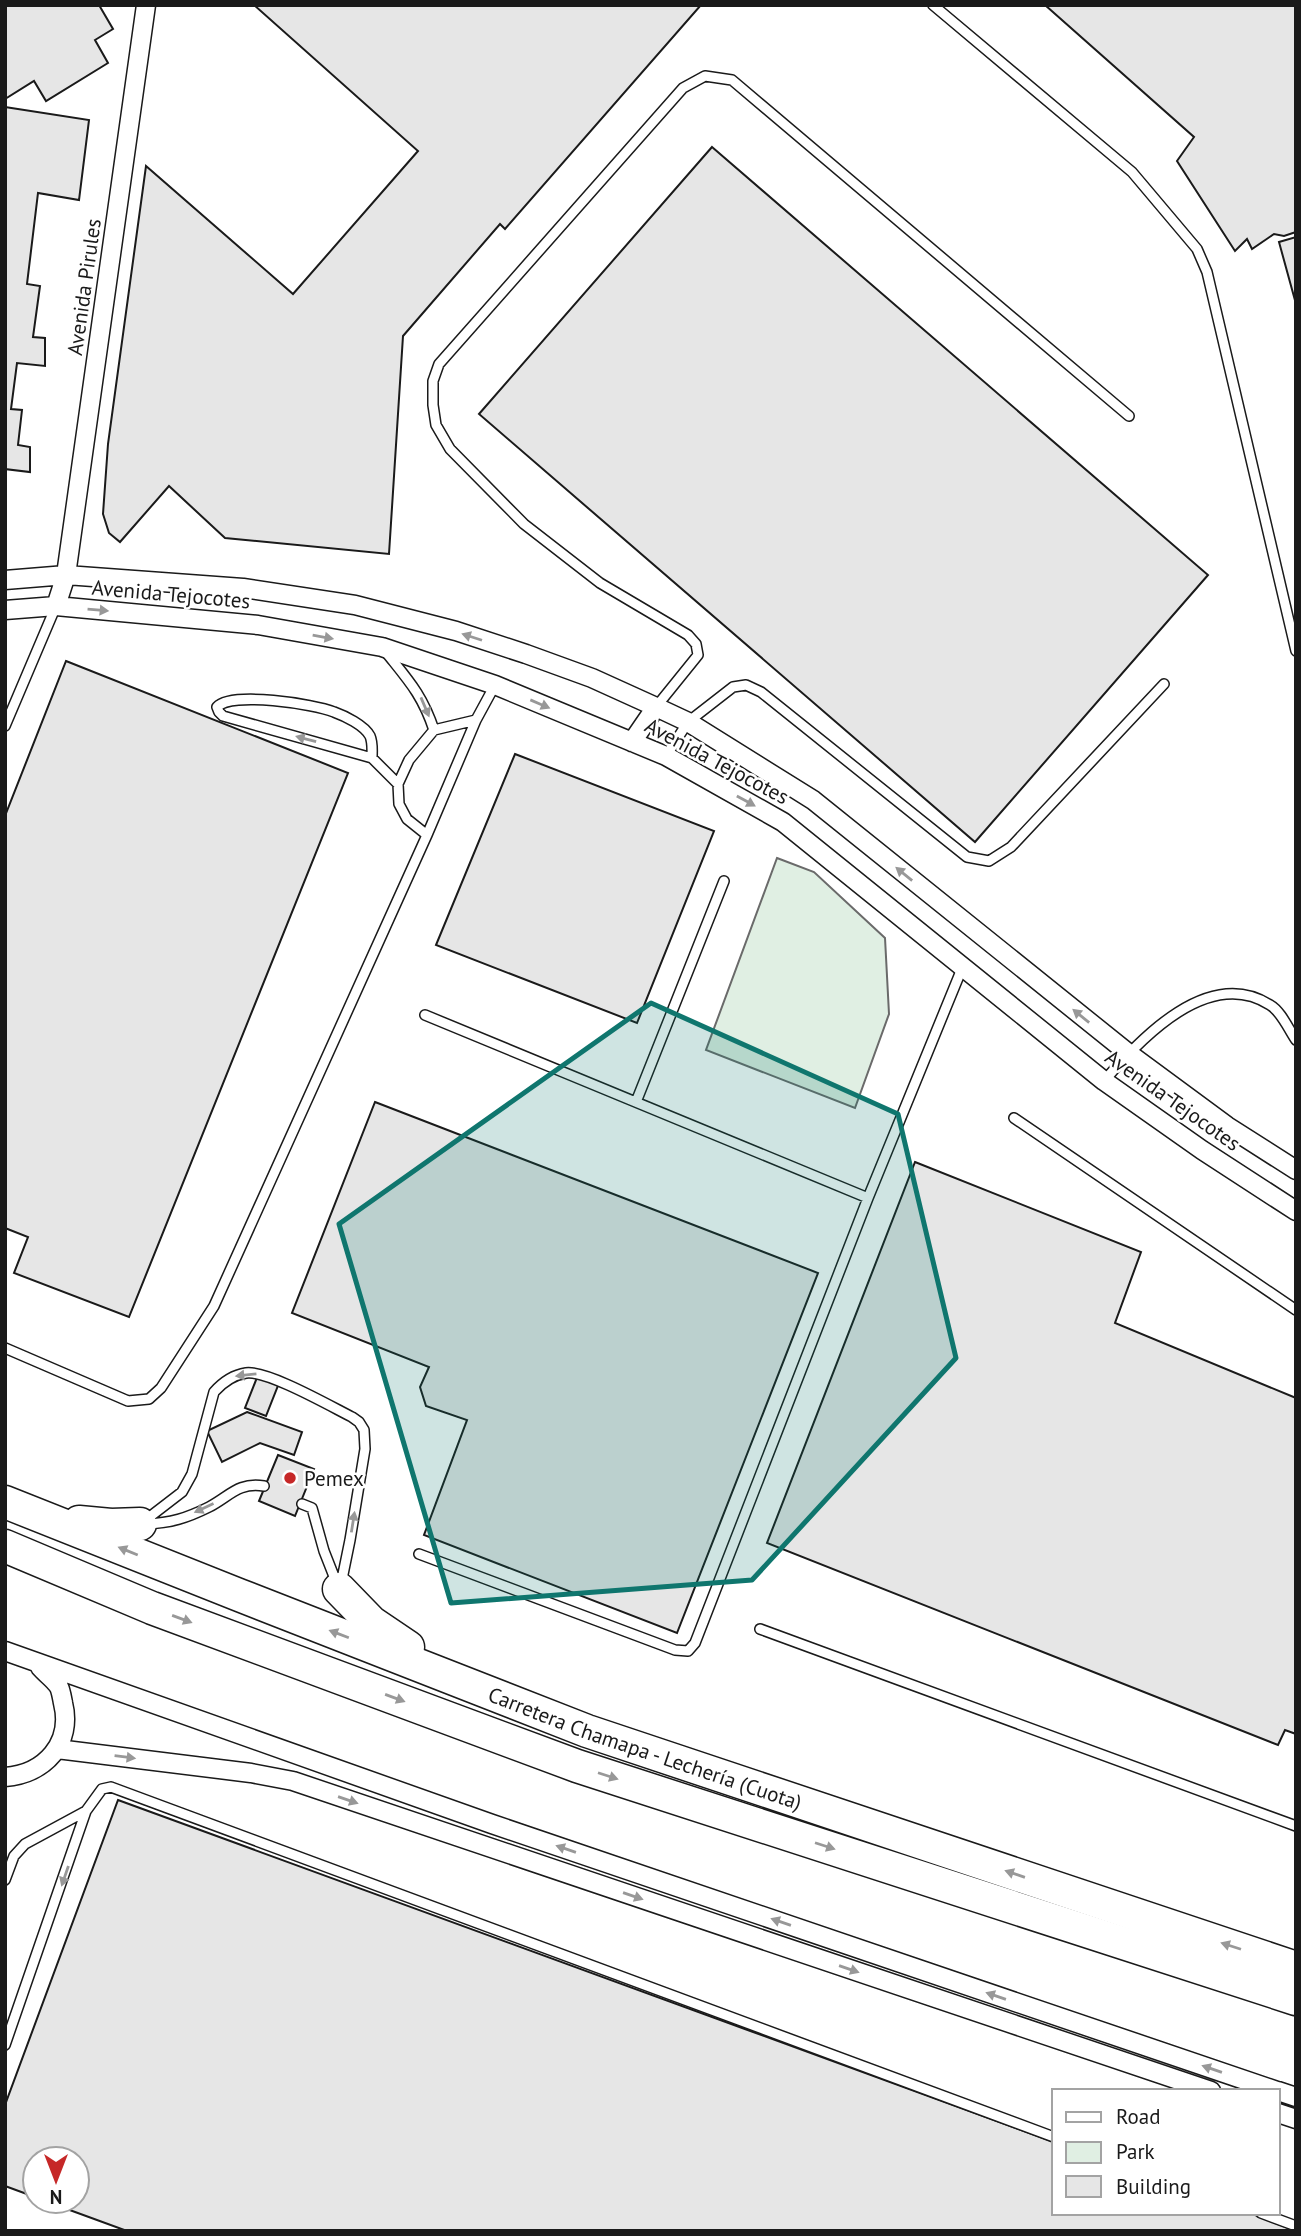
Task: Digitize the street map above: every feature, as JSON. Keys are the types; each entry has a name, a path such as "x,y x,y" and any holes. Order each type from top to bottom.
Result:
{"highway":[{"path":"6,1502 86,1524 140,1524"},
{"name":"Carretera Chamapa - Lechería (Cuota)","path":"6,1502 587,1731 1296,1968"},
{"name":"Carretera Chamapa - Lechería (Cuota)","path":"5,1546 152,1608 577,1766 1296,1999"},
{"path":"339,1589 371,1622 403,1644 510,1689 587,1731"}],"street":[{"name":"Avenida Pirules","path":"56,606 66,575 146,5"},
{"name":"Avenida Tejocotes","path":"5,580 66,575 243,588 355,605 456,631 526,654 592,678 656,707 688,722 813,800 1128,1053 1227,1126 1296,1170"},
{"name":"Avenida Tejocotes","path":"5,610 56,606 258,625 382,647 495,685 666,756 783,822 1104,1081 1202,1150 1296,1211"},
{"path":"632,742 656,707"},
{"path":"9,1655 492,1824 1271,2089"},
{"path":"5,1777 21,1776 42,1766 58,1749 66,1718 59,1687 37,1664"},
{"path":"58,1749 251,1773 293,1782 1205,2089"}],"lane":[{"path":"933,5 1132,172 1197,249 1207,272 1296,651"},
{"path":"656,707 698,655 696,644 688,635 600,583 515,514 450,449 436,425 433,381 439,364 682,88 705,76 732,80 1129,416"},
{"path":"5,726 56,606"},
{"path":"382,647 419,692 434,730"},
{"path":"666,756 688,722 733,687 746,685 761,692 967,857 989,861 1011,847 1164,684"},
{"path":"5,1348 128,1401 149,1398 161,1388 214,1306 495,685"},
{"path":"372,758 371,737 364,729 334,712 299,704 257,700 227,700 217,707 223,716 372,758 398,784"},
{"path":"427,835 408,819 399,804 398,784 409,761 434,730 477,720"},
{"path":"636,1102 724,881"},
{"path":"419,1554 675,1650 688,1651 695,1643 868,1198 963,966"},
{"path":"1104,1081 1128,1053 1184,1007 1219,993 1244,994 1272,1006 1296,1040"},
{"path":"425,1015 868,1198"},
{"path":"1014,1118 1296,1310"},
{"path":"140,1524 182,1492 192,1474 214,1392 221,1384 235,1376 248,1372 265,1375 352,1417 364,1430 363,1462 339,1589"},
{"path":"140,1524 169,1523 210,1506 242,1486 264,1486"},
{"path":"302,1504 312,1508 324,1551 339,1589"},
{"path":"761,1629 1296,1826"},
{"path":"5,2045 86,1811 102,1789 111,1787 1052,2136"},
{"path":"5,1880 14,1856 25,1844 86,1811"},
{"path":"1266,2215 1296,2226"}],"highlighted area":[{"path":"651,1003 898,1114 956,1358 752,1580 451,1603 339,1224"}],"green space":[{"path":"777,858 814,872 885,938 889,1014 855,1108 706,1050"}],"building":[{"path":"5,5 99,5 113,29 95,40 108,63 46,101 34,81 5,99"},
{"path":"254,5 701,5 505,229 500,224 403,336 389,554 225,538 169,486 120,542 109,533 103,514 108,444 146,166 293,294 418,151"},
{"path":"1045,5 1296,5 1296,232 1284,236 1274,234 1252,249 1247,239 1235,251 1177,161 1194,137"},
{"path":"5,107 89,120 79,200 38,193 27,284 40,286 33,337 45,338 45,366 17,363 11,409 22,410 18,445 30,447 30,472 5,469"},
{"path":"712,147 1208,575 975,842 479,414"},
{"path":"1296,237 1296,304 1279,242"},
{"path":"66,661 348,773 129,1317 14,1273 28,1237 5,1228 5,816"},
{"path":"515,754 714,831 637,1023 436,945"},
{"path":"375,1102 818,1273 677,1633 424,1535 467,1420 426,1406 420,1387 429,1367 292,1313"},
{"path":"915,1162 1141,1252 1115,1323 1296,1398 1296,1734 1285,1730 1278,1745 767,1543"},
{"path":"258,1375 279,1383 266,1416 245,1408"},
{"path":"247,1412 302,1432 294,1455 260,1443 222,1462 207,1431"},
{"path":"278,1455 314,1469 295,1516 259,1501"},
{"path":"118,1800 1052,2141 1052,2215 1255,2215 1296,2231 127,2231 83,2215 91,2215 91,2145 21,2145 21,2192 5,2186 5,2105"}],"place":[{"name":"Pemex","path":"290,1478"}]}
